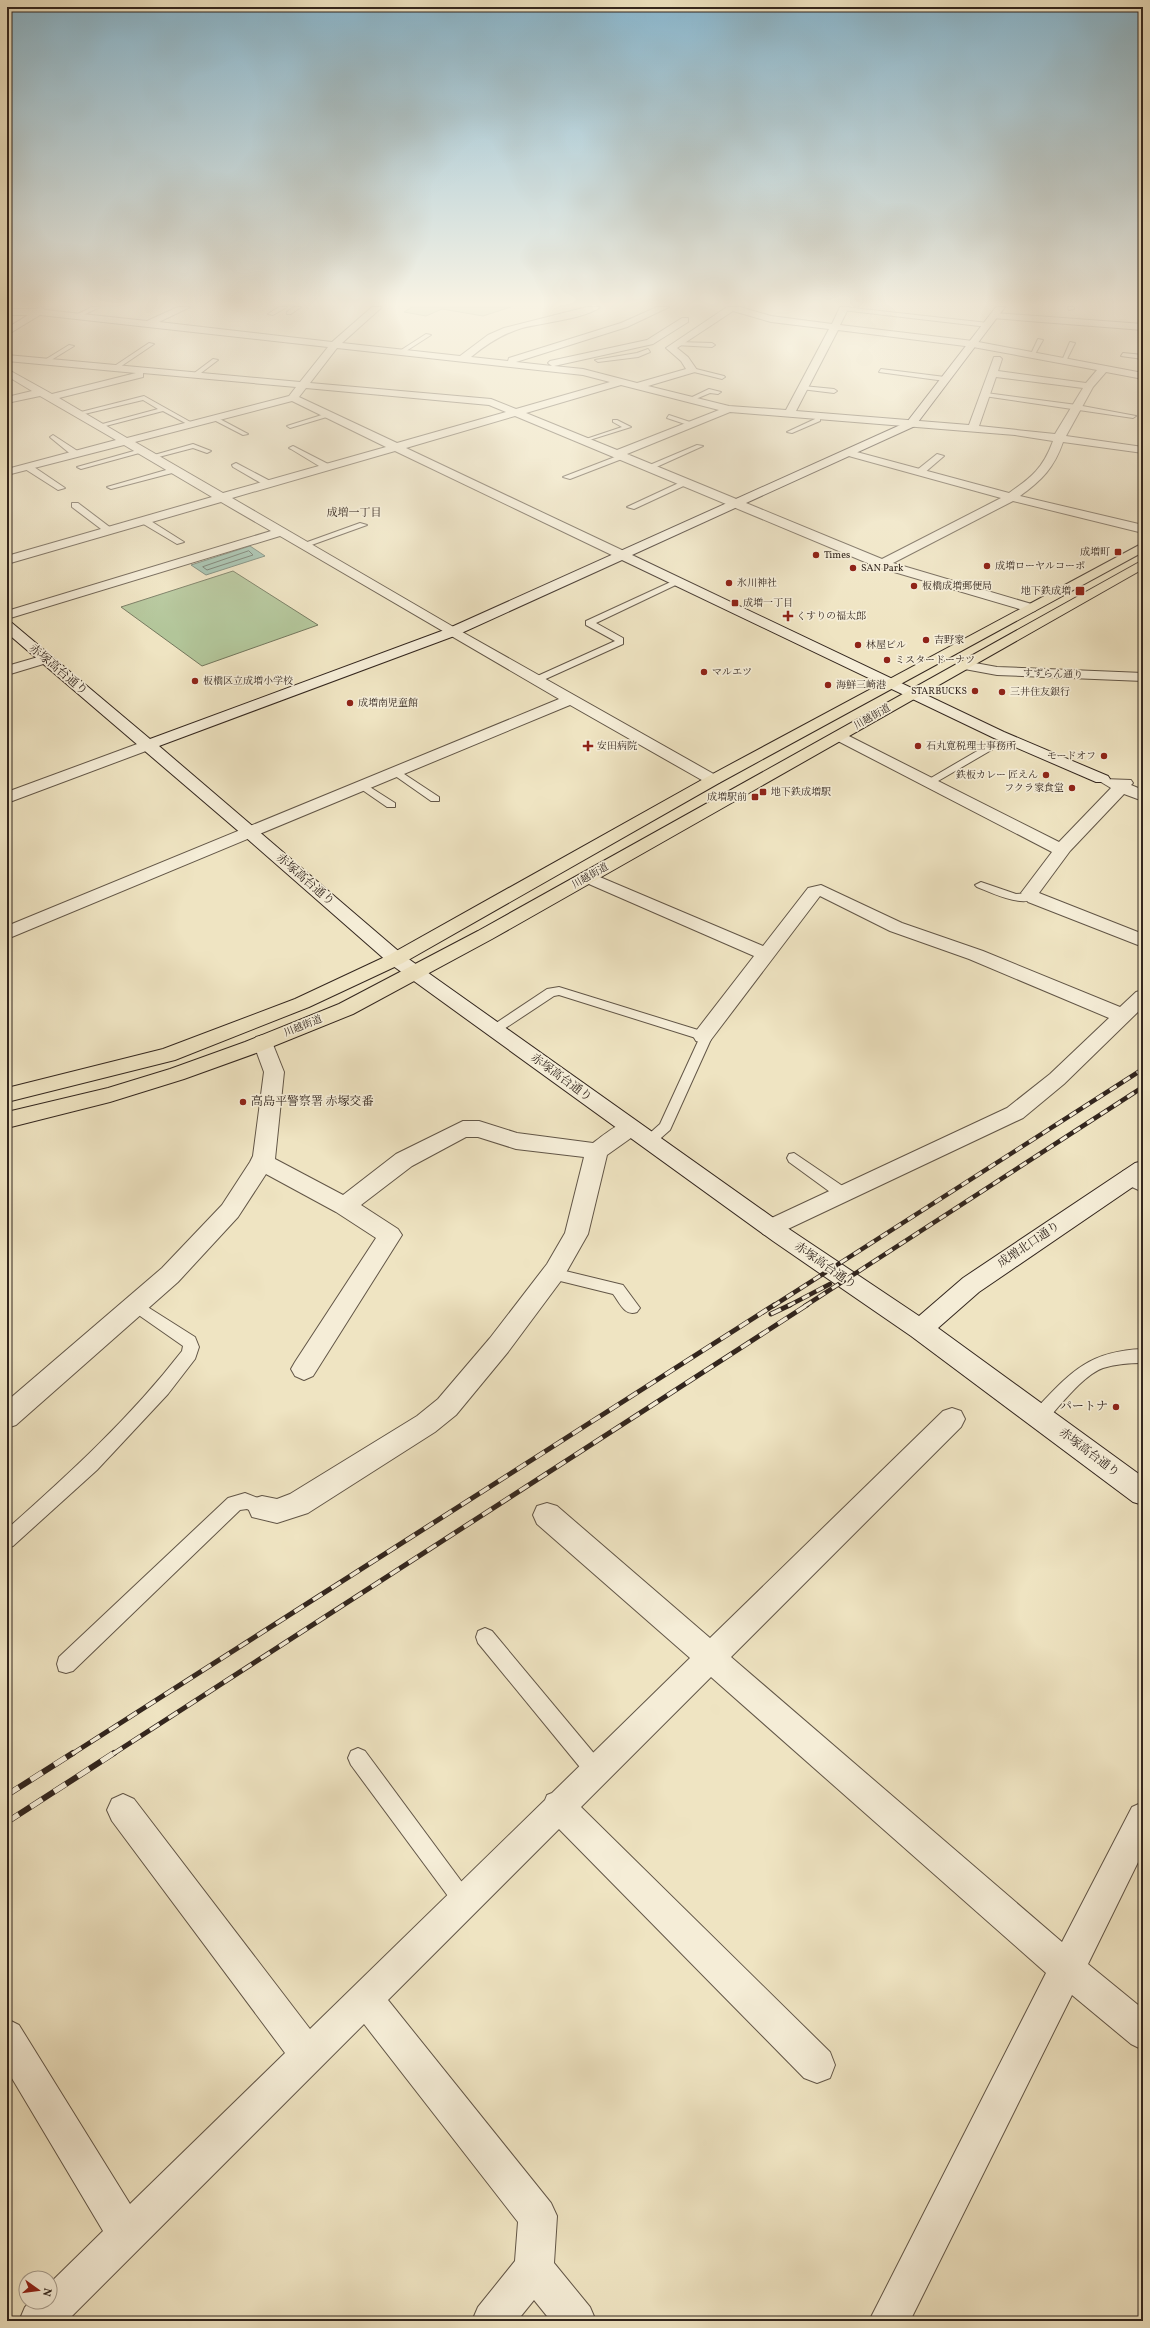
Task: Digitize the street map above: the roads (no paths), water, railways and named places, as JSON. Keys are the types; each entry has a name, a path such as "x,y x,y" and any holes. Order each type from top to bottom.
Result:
{"highway":[{"name":"川越街道","path":"7,1095 168,1055 302,1003 396,959 714,780 1143,547"},
{"name":"川越街道","path":"7,1120 110,1095 177,1074 346,1009 588,877 1143,564"}],"street":[{"path":"79,416 569,700 714,780"},
{"path":"7,472 223,416"},
{"path":"329,416 1000,735 1122,785 1143,796"},
{"path":"7,560 503,416"},
{"path":"524,416 882,564 1030,608"},
{"path":"621,456 712,416"},
{"path":"795,416 972,429 1060,438 1143,450"},
{"path":"7,798 452,632 849,453 911,424 917,416"},
{"path":"972,429 978,416"},
{"path":"882,564 1010,497 1038,478 1054,453 1072,416"},
{"path":"849,453 1010,497 1143,529"},
{"path":"7,615 281,532"},
{"name":"赤塚高台通り","path":"7,626 249,831 396,959 771,1228 879,1303 920,1329 1143,1494"},
{"path":"7,671 45,658"},
{"name":"すずらん通り","path":"964,665 997,672 1143,677"},
{"path":"7,932 569,700"},
{"path":"839,736 1061,850"},
{"path":"1143,783 1122,785 1061,850 1030,893 1031,896 1143,941"},
{"path":"588,877 765,954"},
{"path":"703,1036 814,892 821,890 896,927 976,955 1123,1016"},
{"path":"771,1228 842,1193 1015,1113 1057,1079 1143,996"},
{"path":"7,1417 170,1275 230,1211 264,1159 274,1072 263,1042"},
{"path":"344,1206 404,1160 463,1128 479,1129 516,1141 597,1151"},
{"path":"262,1508 277,1511 298,1504 426,1424 447,1407 500,1345 553,1274 576,1234 597,1151 630,1128"},
{"path":"261,1162 344,1206 390,1235 304,1369"},
{"name":"成増北口通り","path":"920,1329 971,1285 1139,1177"},
{"path":"39,2321 558,1806 952,1419"},
{"path":"547,1515 1067,1969 1143,2032"},
{"path":"558,1806 817,2065"},
{"path":"123,1810 308,2055"},
{"path":"889,2321 1143,1818"},
{"path":"365,1998 538,2216 534,2269 492,2321"},
{"path":"7,2037 127,2234"},
{"path":"534,2269 576,2321"}],"lane":[{"path":"98,426 138,416"},
{"path":"176,416 191,424"},
{"path":"290,426 326,416"},
{"path":"668,417 691,424"},
{"path":"214,418 245,434"},
{"path":"790,432 818,420 818,418"},
{"path":"585,441 628,427 615,421"},
{"path":"52,437 76,454"},
{"path":"82,467 193,446 207,451"},
{"path":"649,467 699,446"},
{"path":"293,448 327,467"},
{"path":"567,477 621,456"},
{"path":"920,472 940,456"},
{"path":"236,465 269,484"},
{"path":"28,467 61,488"},
{"path":"111,487 173,470"},
{"path":"631,507 686,483"},
{"path":"75,505 108,530"},
{"path":"143,520 180,542"},
{"path":"303,545 363,525"},
{"path":"536,680 620,642 620,640 590,623 678,582"},
{"path":"929,782 996,743"},
{"path":"395,771 435,799"},
{"path":"362,785 391,805"},
{"path":"981,885 1015,898 1031,896"},
{"path":"494,1030 551,992 559,991 707,1038 665,1127 648,1141"},
{"path":"794,1158 842,1193"},
{"path":"553,1274 618,1289 632,1308"},
{"path":"7,1540 91,1465 162,1389 189,1354 191,1347 189,1342 135,1305"},
{"path":"1039,1417 1061,1394 1095,1365 1129,1356 1143,1356"},
{"path":"66,1664 234,1504 241,1500 246,1500 262,1508"},
{"path":"485,1637 595,1770"},
{"path":"358,1758 463,1900"}],"water":[{"path":"250,546 265,556 206,575 191,565"}],"railway":[{"path":"773,1306 1143,1069"},
{"path":"805,1306 1143,1087"},
{"path":"789,1305 830,1284"},
{"path":"72,1754 774,1305"},
{"path":"771,1314 789,1305"},
{"path":"113,1754 807,1305"},
{"path":"7,1795 73,1753"},
{"path":"7,1822 114,1753"}],"place":[{"name":"成増町","path":"1118,552"},
{"name":"Times","path":"816,555"},
{"name":"成増ローヤルコーポ","path":"987,566"},
{"name":"SAN Park","path":"853,568"},
{"name":"氷川神社","path":"729,583"},
{"name":"板橋成増郵便局","path":"914,586"},
{"name":"地下鉄成増","path":"1080,591"},
{"name":"成増一丁目","path":"735,603"},
{"name":"くすりの福太郎","path":"788,616"},
{"name":"吉野家","path":"926,640"},
{"name":"林屋ビル","path":"858,645"},
{"name":"ミスタードーナツ","path":"887,660"},
{"name":"マルエツ","path":"704,672"},
{"name":"板橋区立成増小学校","path":"195,681"},
{"name":"海鮮三崎港","path":"828,685"},
{"name":"STARBUCKS","path":"975,691"},
{"name":"三井住友銀行","path":"1002,692"},
{"name":"成増南児童館","path":"350,703"},
{"name":"安田病院","path":"588,746"},
{"name":"石丸寛税理士事務所","path":"918,746"},
{"name":"モードオフ","path":"1104,756"},
{"name":"鉄板カレー 匠えん","path":"1046,775"},
{"name":"フクラ家食堂","path":"1072,788"},
{"name":"地下鉄成増駅","path":"763,792"},
{"name":"成増駅前","path":"755,797"},
{"name":"高島平警察署 赤塚交番","path":"243,1102"},
{"name":"パートナ","path":"1116,1407"}],"district":[{"name":"成増一丁目","path":"354,513"}]}
